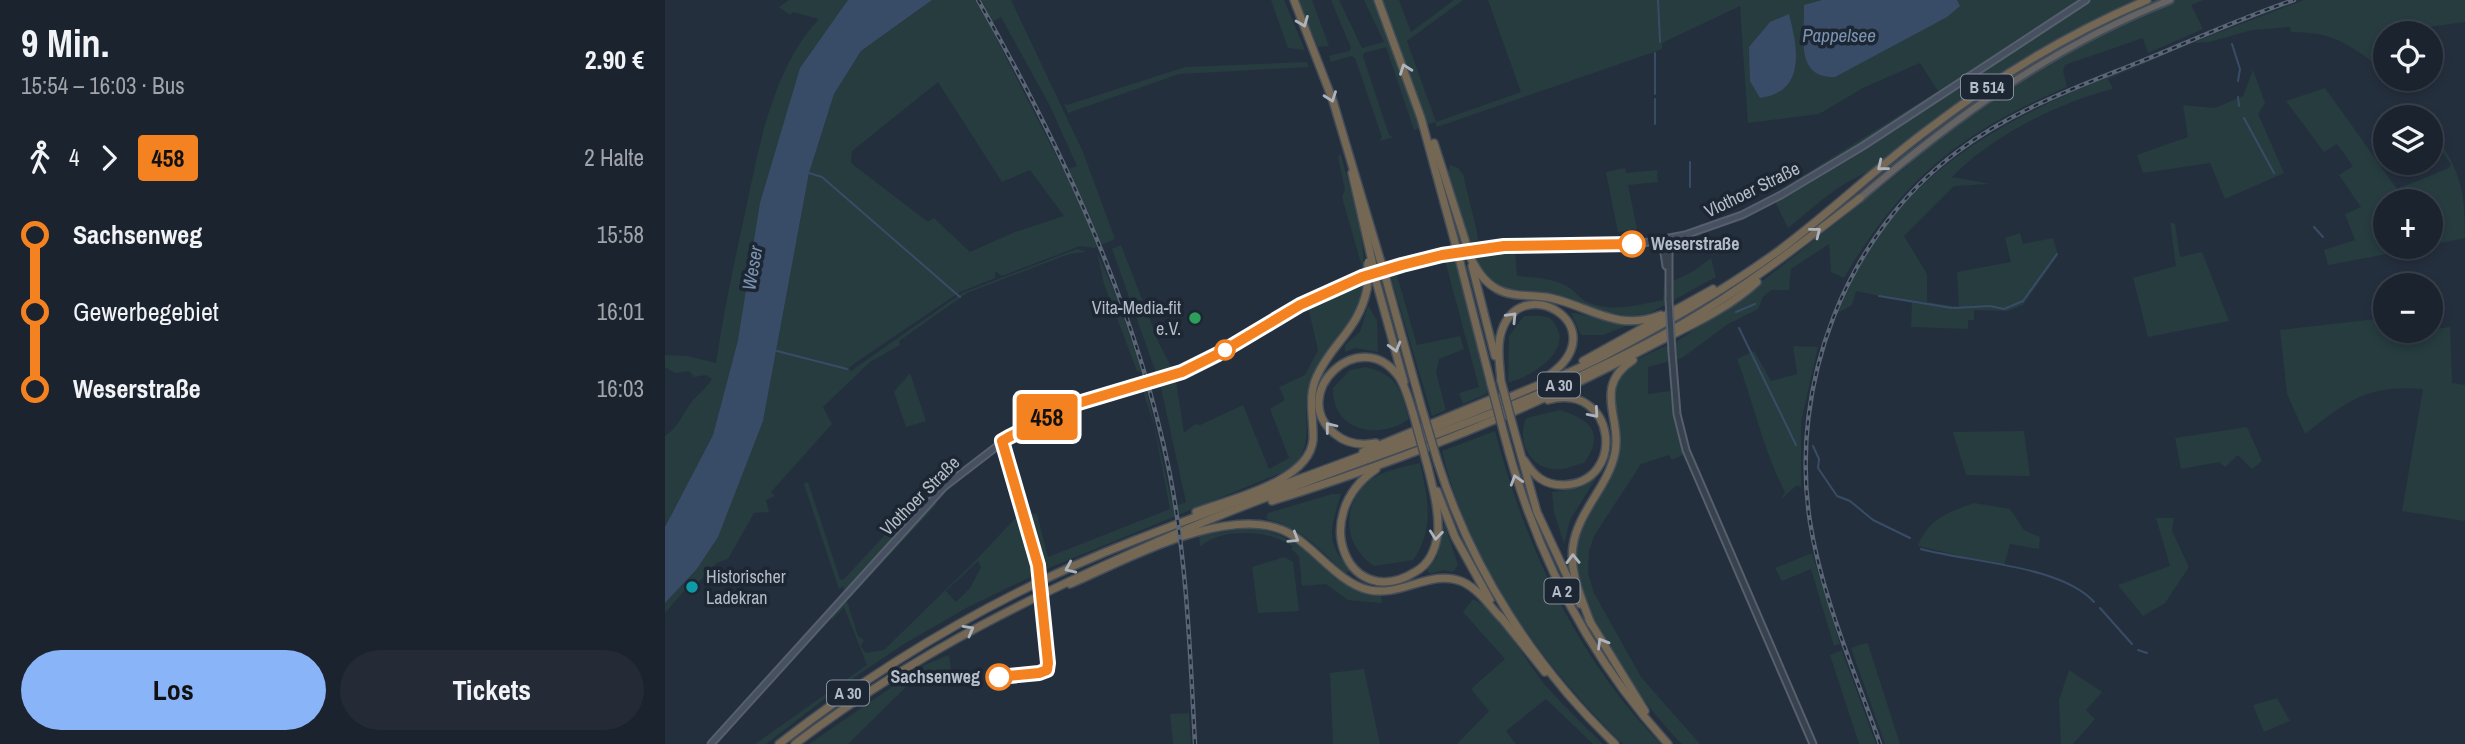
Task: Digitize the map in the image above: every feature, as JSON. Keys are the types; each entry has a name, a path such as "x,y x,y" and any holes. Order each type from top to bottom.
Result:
{"highway":[{"path":"1294,0 1349,152 1376,281 1429,468 1455,537 1501,618"},
{"name":"A 2","path":"1378,0 1444,182 1454,239 1528,516 1556,580 1608,670 1668,744"},
{"name":"B 514","path":"1777,252 1927,130 1994,82 2062,41 2147,0"},
{"name":"B 514","path":"1772,267 1934,135 2009,83 2085,39 2169,0"},
{"path":"1444,182 1470,257 1518,447 1551,547 1591,624 1656,730"},
{"path":"1362,204 1366,236 1373,260 1386,279 1438,463 1454,508 1487,577 1558,685"},
{"path":"1320,471 1548,376 1687,305 1777,252"},
{"name":"A 30","path":"779,744 854,688 963,621 1060,572 1133,541 1320,471 1387,449 1598,359 1698,304 1777,252"},
{"path":"1470,257 1485,281 1501,291 1553,298 1607,319 1654,317 1687,305"},
{"path":"1133,541 1160,526 1275,482 1302,466 1312,445 1314,384 1328,358 1355,324 1373,260"},
{"path":"1166,538 1409,454 1532,405 1681,330 1752,286 1772,267"},
{"name":"A 30","path":"795,744 891,676 989,619 1064,581 1166,538 1532,397 1682,324 1772,267"},
{"path":"1501,381 1498,353 1502,328 1516,310 1527,305 1551,307 1567,320 1571,329 1572,352 1567,361 1548,376"},
{"path":"1591,624 1575,580 1573,547 1580,521 1613,460 1616,439 1611,387 1616,376 1630,361 1663,345 1681,330"},
{"path":"1391,440 1352,444 1330,430 1321,411 1321,389 1326,378 1345,362 1356,358 1377,360 1386,364 1400,379 1413,412"},
{"path":"1518,447 1532,472 1554,485 1573,484 1588,478 1602,460 1606,448 1605,429 1588,405 1565,398 1532,405"},
{"path":"1409,454 1364,477 1343,508 1339,531 1341,546 1347,559 1365,576 1393,581 1422,568 1430,558 1438,530 1429,468"},
{"path":"989,619 1002,616 1079,580 1195,533 1245,524 1290,533 1346,579 1367,590 1397,591 1441,578 1464,582 1501,618 1539,667 1615,744"}],"main road":[{"name":"Vlothoer Straße","path":"711,744 944,487 1009,437 1075,404 1182,372 1218,354 1300,305 1362,277 1402,265 1442,255 1504,246 1619,244 1666,239 1716,225 1781,195 2086,0"}],"street":[{"path":"1666,239 1677,414 1686,450 1812,744"}],"green space":[{"path":"789,0 848,0 738,340 713,435 665,527 665,436 712,379 706,375 694,377 689,371 675,373 665,367 665,355 687,356 716,363 754,169 768,114 789,63 802,40 819,19 793,12 790,15 779,7"},
{"path":"932,0 1011,0 1083,152 1115,239 1094,248 1080,246 1002,276 995,271 995,278 960,292 855,363 849,368 851,371 962,293 1077,249 1086,252 1069,254 967,293 899,341 900,345 870,362 823,407 832,424 771,492 775,496 766,500 769,512 754,513 728,559 717,563 688,593 684,591 665,613 665,603 696,570 763,420 809,173 834,94 861,51","holes":["1001,17 1049,104 1077,166 1064,171 989,24","938,82 1002,182 1030,170 1064,216 1015,232 970,252 934,218 928,222 851,163 852,151"]},
{"path":"1271,0 1284,0 1305,50 1288,48"},
{"path":"1298,0 1312,0 1329,46 1318,47"},
{"path":"1331,0 1339,0 1362,48 1384,42 1364,0 1399,0 1411,32 1454,0 1463,0 1407,41 1436,122 1521,92 1488,0 2203,0 2191,5 2203,29 2148,53 2143,38 2065,65 2063,71 2067,87 1996,121 1938,162 1912,186 1866,243 1844,278 1831,272 1829,244 1791,269 1789,290 1771,290 1763,297 1758,309 1728,324 1682,358 1648,367 1648,394 1670,391 1683,455 1672,460 1669,455 1641,464 1594,536 1589,551 1588,573 1594,593 1641,677 1700,744 1682,744 1651,709 1617,662 1589,613 1575,569 1577,543 1584,518 1610,476 1617,457 1614,387 1618,378 1631,364 1677,341 1743,296 1909,165 1891,166 1858,176 1829,194 1788,228 1772,195 1938,91 1920,63 1863,88 1819,114 1748,123 1740,6 1662,43 1662,49 1437,127 1435,122 1414,130 1386,47 1364,53 1389,135 1393,137 1380,141 1382,137 1355,58 1351,56 1331,62 1329,56 1349,51 1351,48"},
{"path":"2304,0 2465,0 2465,22 2443,25 2443,21 2373,21 2373,62 2342,42 2320,35 2291,32 2290,27 2252,30 2209,42 2192,43"},
{"path":"2191,43 2108,79 2113,89 2048,112 2005,135 1952,177 1991,184 1954,186 1904,236 1927,274 1927,302 1959,307 1957,272 2011,262 2005,238 2020,233 2023,244 2053,238 2058,255 2023,305 2008,311 1974,310 1974,320 1968,320 1968,329 1911,327 1912,303 1856,291 1852,305 1838,313 1860,264 1888,223 1920,188 1955,158 1995,131 2037,109"},
{"path":"1307,62 1309,67 1179,74 1068,113 1064,104 1185,67"},
{"path":"2253,70 2265,103 2258,114 2284,173 2225,199 2210,163 2143,173 2137,155 2188,137 2183,105 2215,108 2243,96"},
{"path":"2325,88 2373,155 2373,175 2387,175 2397,189 2373,189 2373,257 2328,265 2324,250 2355,240 2345,214 2361,207 2339,175 2353,166 2337,144 2324,152 2286,101"},
{"path":"2443,147 2455,168 2462,192 2465,238 2443,243 2443,189 2397,189 2432,175 2443,175 2443,170 2451,164 2443,153"},
{"path":"1341,155 1362,239 1363,272 1342,197 1345,190 1338,156"},
{"path":"1450,165 1463,174 1478,240 1471,244 1448,172"},
{"path":"1625,168 1626,173 1657,170 1658,182 1628,185 1637,229 1618,232 1606,172"},
{"path":"2170,222 2175,224 2180,257 2202,252 2229,321 2148,337 2133,278 2176,266"},
{"path":"1121,245 1159,343 1175,374 1184,433 1195,424 1200,425 1243,405 1269,469 1289,458 1270,409 1285,400 1279,387 1305,375 1318,350 1306,298 1363,274 1359,304 1350,323 1312,377 1307,397 1304,447 1293,468 1049,568 968,607 904,644 840,687 766,744 755,744 867,665 844,607 832,620 831,616 847,600 843,586 839,589 804,484 808,482 840,579 843,580 927,490 937,504 847,601 858,636 864,640 861,646 866,653 884,650 1020,513 1037,514 1048,557 1170,509 1154,425 1141,385 1146,388 1173,507 1186,502 1160,384 1112,249","holes":["978,561 981,567 970,588 956,602 946,591"]},
{"path":"1515,248 1517,276 1558,282 1585,301 1606,307 1625,307 1663,300 1664,285 1692,272 1711,258 1716,277 1650,313 1629,316 1591,309 1546,292 1510,289 1497,284 1483,273 1474,253"},
{"path":"1097,252 1117,298 1142,372 1137,371 1104,284"},
{"path":"1454,252 1488,393 1463,404 1459,393 1479,387 1443,253"},
{"path":"1394,265 1417,345 1460,336 1464,349 1439,359 1436,373 1446,410 1432,416 1388,267"},
{"path":"1368,306 1377,320 1378,352 1355,348 1345,352 1345,345 1360,332"},
{"path":"1571,313 1629,325 1603,335 1581,335"},
{"path":"1524,316 1544,316 1552,320 1560,337 1558,346 1553,355 1536,370 1508,382 1509,336"},
{"path":"2373,319 2373,343 2443,343 2443,328 2450,327 2452,383 2465,385 2465,521 2402,511 2423,389 2387,389 2359,397 2333,412 2305,434 2287,394 2280,330"},
{"path":"1793,346 1818,347 1801,422 1801,487 1797,485 1780,500 1785,492 1765,443 1737,359 1754,351 1771,381 1797,374"},
{"path":"1366,367 1392,379 1397,385 1409,419 1397,426 1371,430 1348,423 1340,414 1333,388 1350,370"},
{"path":"910,373 926,421 906,427 894,392"},
{"path":"1560,410 1587,423 1594,435 1594,443 1584,463 1552,469 1542,466 1529,454 1523,428 1526,418"},
{"path":"2247,427 2262,461 2252,469 2238,455 2225,467 2219,462 2181,469 2175,438"},
{"path":"1495,431 1507,474 1539,558 1579,638 1631,711 1661,744 1623,744 1564,681 1512,610 1490,572 1454,493 1442,451"},
{"path":"2024,431 2030,476 1966,475 1953,432"},
{"path":"1420,463 1428,513 1425,536 1420,548 1413,560 1374,566 1356,548 1352,537 1349,526 1353,503 1359,492 1373,478"},
{"path":"1598,475 1570,520 1564,544 1554,512 1552,492 1580,488"},
{"path":"1332,494 1341,494 1332,534 1336,551 1350,570 1345,574 1300,533 1266,519 1268,513"},
{"path":"1974,503 2010,509 2024,530 2040,537 2039,549 2010,544 2004,566 1918,546 1933,523"},
{"path":"2156,518 2174,518 2172,531 2189,567 2165,603 2143,616 2118,585 2170,566"},
{"path":"1444,523 1458,565 1453,572 1443,570 1430,574 1427,569 1437,557"},
{"path":"1249,528 1271,532 1290,540 1346,584 1362,592 1381,596 1382,603 1348,600 1326,584 1302,586 1299,556 1291,549 1293,547 1273,537 1233,534 1220,536 1200,547 1199,536"},
{"path":"1812,553 1840,644 1834,646 1811,569 1782,581 1775,568"},
{"path":"1284,557 1293,562 1299,611 1258,613 1252,567"},
{"path":"1473,599 1495,616 1546,686 1603,744 1593,744 1546,699 1506,731 1516,744 1457,744 1489,711 1471,689 1505,659 1463,612"},
{"path":"1866,643 1900,744 1885,744 1851,648"},
{"path":"1842,650 1876,744 1859,744 1830,655"},
{"path":"949,655 952,676 916,680 848,744 809,744 924,665"},
{"path":"1364,669 1380,744 1333,744 1330,673"},
{"path":"2069,670 2102,692 2086,710 2095,719 2073,744 2061,744 2059,700"},
{"path":"2277,698 2290,721 2264,732 2253,705"},
{"path":"1189,713 1191,744 1173,744 1170,714"}],"water":[{"name":"Weser","path":"848,0 932,0 861,51 834,94 809,173 763,421 718,537 696,570 665,603 665,527 713,435 738,340 760,203 800,68"},
{"name":"Pappelsee","path":"1822,0 1957,0 1960,6 1947,17 1835,77 1813,70 1807,63 1805,53 1804,5"},
{"path":"1789,14 1796,54 1792,78 1775,94 1760,98 1750,81 1749,47 1770,22"}],"waterway":[{"path":"1658,0 1660,42"},
{"path":"2232,44 2240,69 2238,81"},
{"path":"1655,53 1655,94"},
{"path":"2238,97 2239,106"},
{"path":"1655,99 1655,124"},
{"path":"2244,118 2274,173"},
{"path":"1690,162 1690,187"},
{"path":"809,173 822,177 960,297"},
{"path":"2314,227 2323,237"},
{"path":"1954,308 1990,306 2004,309 2023,301 2057,254"},
{"path":"1879,296 1952,308"},
{"path":"1736,312 1755,304"},
{"path":"1739,328 1796,445"},
{"path":"777,351 847,369"},
{"path":"1813,446 1819,459 1818,468 1837,496 1850,501 1873,520 1910,538"},
{"path":"1921,549 2037,572 2060,580 2094,602"},
{"path":"2100,608 2132,644"},
{"path":"2138,650 2147,653"}],"railway":[{"path":"978,0 1038,112 1092,228 1116,287 1154,408 1169,470 1180,538 1195,744"},
{"path":"1880,744 1822,579 1810,522 1806,470 1808,418 1818,367 1834,317 1856,269 1884,226 1918,186 1957,152 1999,124 2067,91 2294,0"}],"bus line":[{"name":"458","path":"999,677 1039,673 1048,667 1038,565 1002,441 1075,404 1182,372 1218,354 1300,305 1362,277 1419,260 1475,249 1525,245 1632,244"}],"place":[{"name":"Weserstraße","path":"1632,244"},
{"name":"Vita-Media-fit e.V.","path":"1195,318"},
{"name":"Historischer Ladekran","path":"692,587"},
{"name":"Sachsenweg","path":"999,677"}]}
